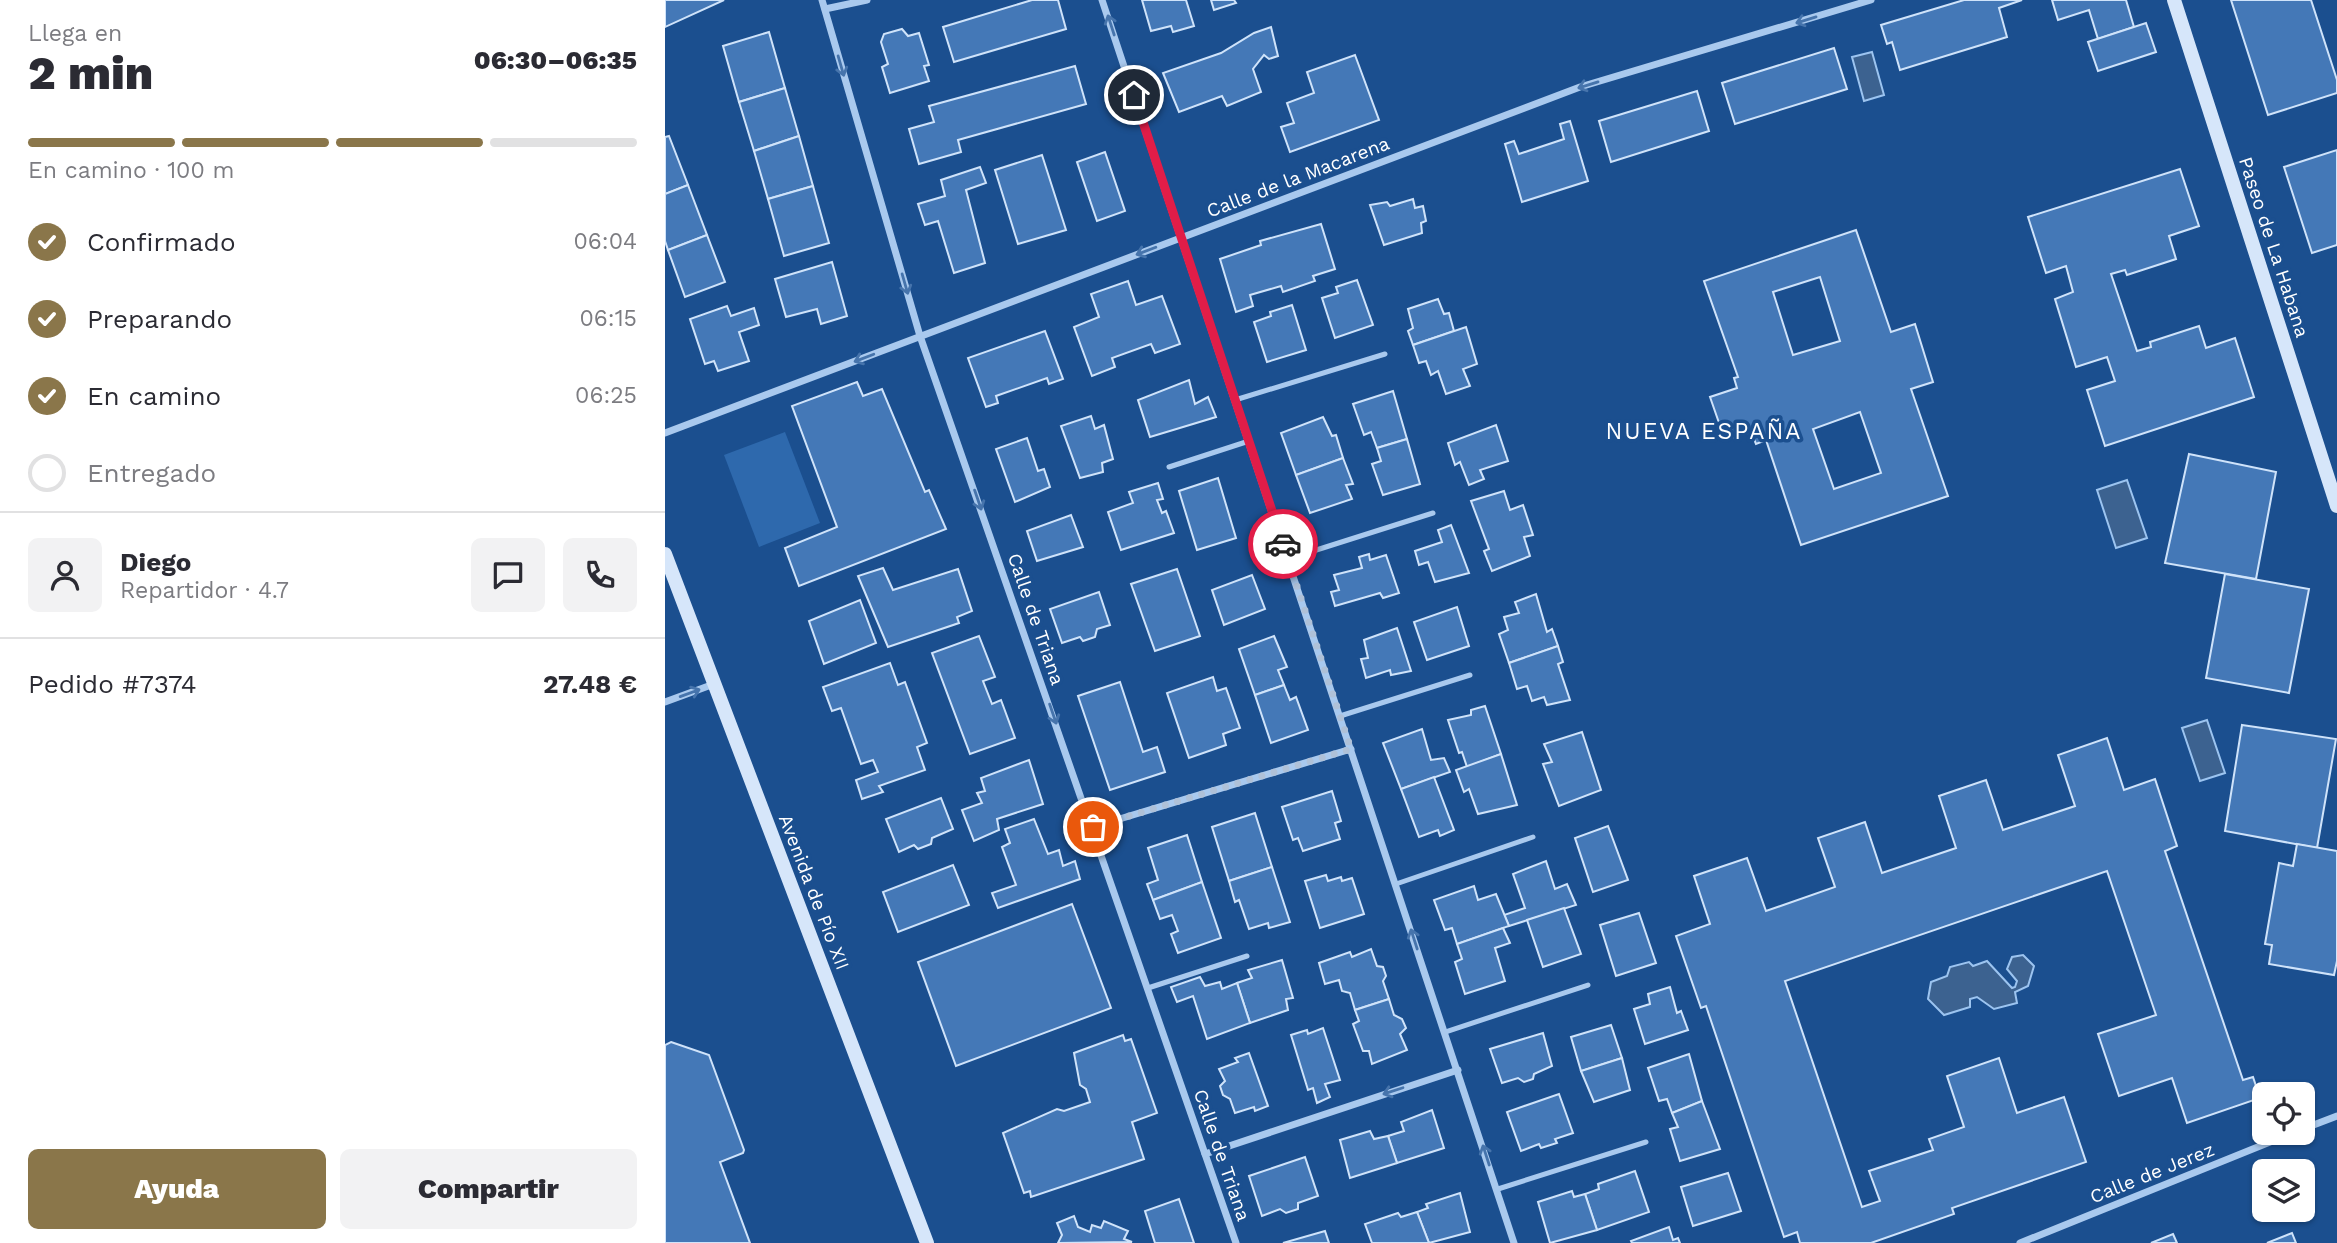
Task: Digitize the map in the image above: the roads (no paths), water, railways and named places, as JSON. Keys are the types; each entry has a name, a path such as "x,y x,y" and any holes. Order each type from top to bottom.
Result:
{"main road":[{"name":"Paseo de La Habana","path":"2174,0 2337,506"},
{"name":"Avenida de Pío XII","path":"665,554 927,1243"}],"street":[{"path":"824,4 866,0"},
{"path":"1102,0 1514,1243"},
{"name":"Calle de la Macarena","path":"665,433 1580,87 1871,0"},
{"name":"Calle de Triana","path":"824,4 920,336 1237,1243"},
{"path":"665,702 714,684"},
{"path":"1093,827 1351,749"},
{"path":"1205,1154 1458,1070"},
{"path":"2315,1124 2337,1116"},
{"name":"Calle de Jerez","path":"2020,1243 2263,1145"}],"lane":[{"path":"1235,400 1385,354"},
{"path":"1169,467 1249,441"},
{"path":"1288,559 1433,513"},
{"path":"1340,716 1470,675"},
{"path":"1396,884 1533,836"},
{"path":"1148,988 1247,956"},
{"path":"1445,1032 1588,985"},
{"path":"1497,1189 1646,1142"}],"district":[{"name":"NUEVA ESPAÑA","path":"1704,431"}]}
